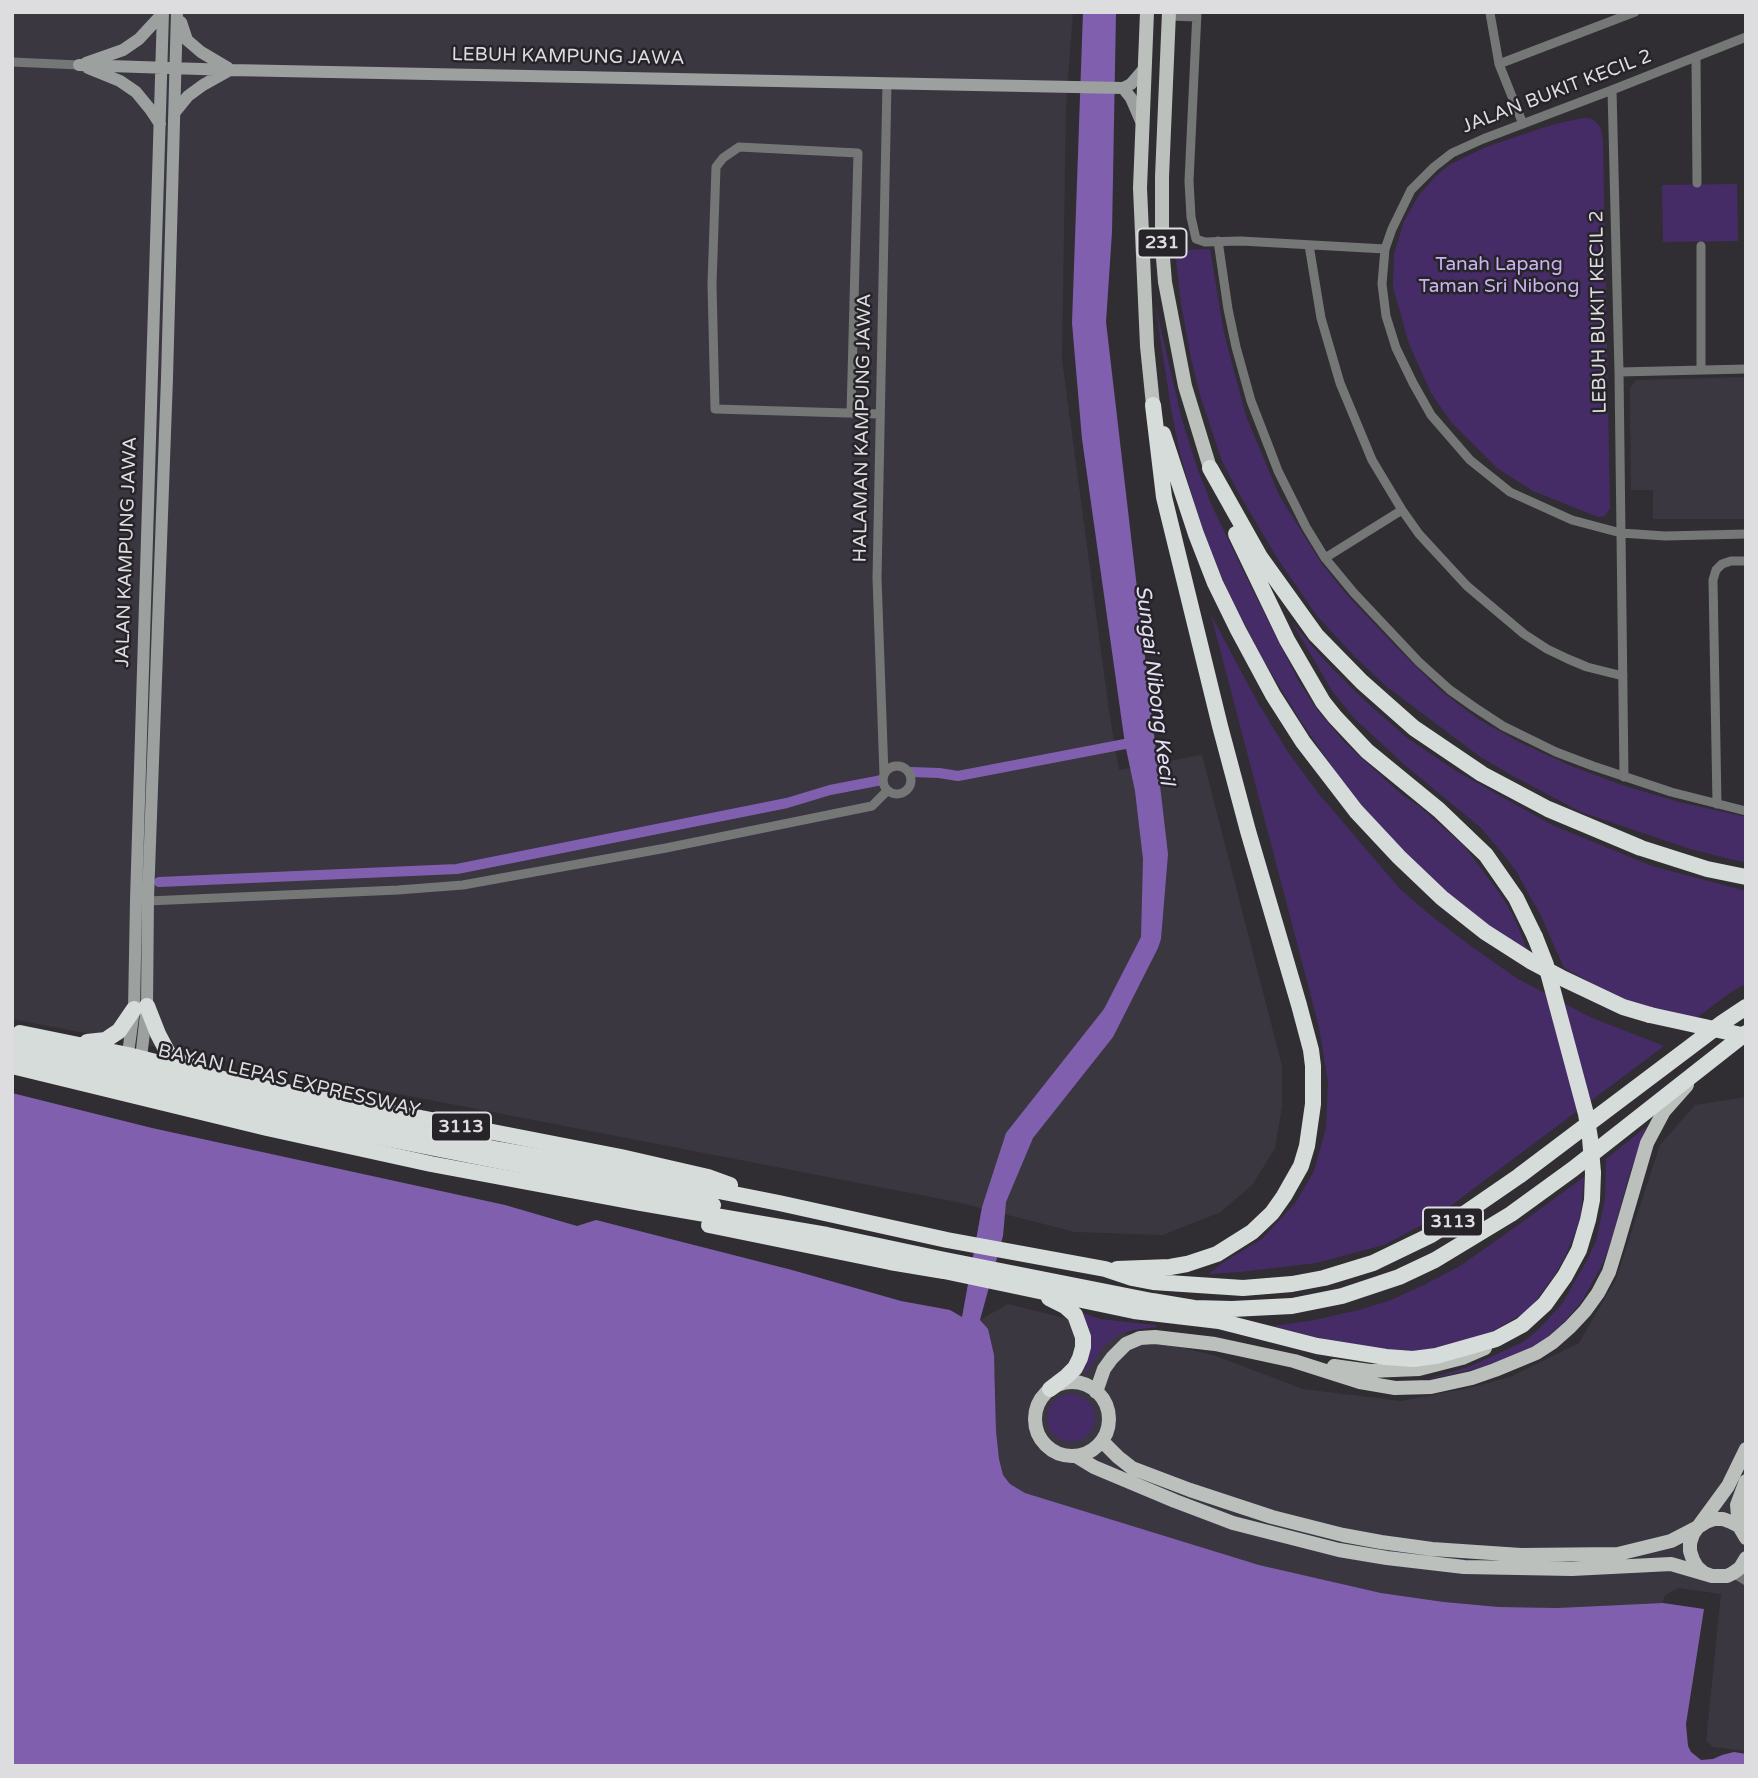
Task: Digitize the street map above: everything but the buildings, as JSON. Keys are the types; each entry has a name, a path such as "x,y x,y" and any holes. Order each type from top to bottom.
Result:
{"highway":[{"path":"1153,405 1196,534 1215,583 1238,630 1273,695 1303,742 1356,811 1441,898 1485,932 1532,962 1623,1007 1746,1035"},
{"path":"1105,1269 1187,1264 1225,1250 1252,1232 1272,1213 1297,1174 1312,1125 1311,1050 1227,752 1164,497 1153,405"},
{"path":"1033,1289 1135,1311 1219,1321 1317,1346 1413,1359 1459,1351 1496,1339 1522,1325 1552,1294 1571,1266 1588,1220 1593,1173 1590,1138 1579,1085 1546,965 1526,917 1486,855 1459,828 1367,751 1323,702 1265,596 1228,516 1210,468"},
{"path":"1210,468 1260,557 1309,625 1337,658 1414,728 1482,774 1548,810 1641,848 1707,869 1746,877"},
{"name":"3113","path":"596,1174 779,1203 947,1240 1105,1269 1153,1283 1243,1288 1292,1284 1349,1271 1388,1257 1431,1235 1494,1194 1746,1007"},
{"path":"53,1039 90,1042 106,1040 119,1031 141,1008 168,1052 181,1062 231,1081"},
{"name":"3113","path":"12,1031 135,1056 231,1081 621,1157 708,1177 779,1203"},
{"name":"3113","path":"596,1174 944,1265 1009,1278 1194,1308 1292,1306 1342,1296 1417,1269 1479,1234 1573,1169 1746,1035"},
{"name":"BAYAN LEPAS EXPRESSWAY","path":"12,1038 596,1174"},
{"name":"BAYAN LEPAS EXPRESSWAY","path":"12,1051 287,1118 596,1174"},
{"path":"12,1065 113,1079 122,1083 130,1073 135,1056"},
{"name":"3113","path":"122,1083 267,1128 367,1150 640,1203 827,1235"},
{"path":"640,1203 664,1216 890,1262 944,1265"},
{"path":"1009,1278 1065,1306 1075,1315 1083,1337 1080,1358 1067,1376 1051,1389"}],"main road":[{"name":"231","path":"1147,12 1140,188 1147,346 1153,405"},
{"name":"231","path":"1169,14 1162,177 1165,282 1185,387 1210,468"},
{"path":"1096,1392 1107,1363 1126,1344 1140,1338 1165,1337 1215,1344 1395,1388 1446,1384 1518,1361 1553,1342 1585,1311 1598,1293 1609,1272 1647,1143 1664,1111 1699,1071"},
{"path":"1294,1362 1370,1371 1419,1369 1462,1358 1483,1349 1522,1325"},
{"path":"1074,1382 1086,1385 1103,1400 1108,1410 1107,1432 1102,1441 1086,1454 1076,1456 1057,1453 1048,1448 1037,1432 1035,1413 1043,1395 1051,1389 1074,1382"},
{"path":"1102,1441 1132,1468 1190,1490 1272,1517 1343,1535 1419,1547 1479,1554 1618,1554 1671,1541 1714,1519 1731,1521 1742,1532"},
{"path":"1712,1576 1697,1567 1690,1543 1693,1534 1728,1486 1746,1449"},
{"path":"1076,1456 1094,1467 1233,1523 1387,1558 1478,1567 1572,1569 1671,1564 1719,1577 1740,1577 1740,1568 1746,1560"},
{"path":"1742,1532 1737,1506 1746,1481"}],"street":[{"name":"JALAN KAMPUNG JAWA","path":"135,1056 148,901 168,368 177,12"},
{"path":"177,12 187,40 231,70"},
{"path":"1499,64 1634,12"},
{"name":"JALAN KAMPUNG JAWA","path":"141,1008 136,900 163,13"},
{"path":"79,65 123,50 139,39 163,13"},
{"path":"1490,13 1499,64 1523,124"},
{"path":"1169,14 1197,15 1189,181 1191,217 1196,239 1205,242 1241,241 1385,249"},
{"name":"JALAN BUKIT KECIL 2","path":"1746,37 1452,153 1410,190 1385,249 1382,284 1386,316 1395,348 1431,415 1470,460 1510,492 1572,520 1621,533 1665,536 1746,534"},
{"path":"1696,57 1697,183"},
{"name":"LEBUH KAMPUNG JAWA","path":"12,62 231,70 1120,88"},
{"path":"79,65 120,80 136,92 160,124"},
{"path":"1142,125 1136,107 1120,88 1138,78 1144,69"},
{"path":"175,112 188,96 231,70"},
{"name":"HALAMAN KAMPUNG JAWA","path":"884,775 877,578 887,83"},
{"name":"LEBUH BUKIT KECIL 2","path":"1612,90 1624,777"},
{"path":"851,413 858,153 739,147 723,158 716,167 712,285 715,409 880,414"},
{"path":"1218,241 1236,347 1251,401 1278,471 1325,558 1354,593 1450,690 1503,726 1581,762 1624,777 1746,811"},
{"path":"1309,244 1321,318 1340,383 1372,460 1419,534 1467,586 1524,634 1568,659 1623,677"},
{"path":"1701,247 1701,370"},
{"path":"1619,372 1746,369"},
{"path":"1325,558 1402,510"},
{"path":"1717,804 1713,580 1716,570 1722,564 1746,561"},
{"path":"898,766 908,771 912,778 911,786 905,793 896,795 887,791 884,775 888,769 898,766"},
{"path":"148,901 463,885 666,848 872,806 887,791"}],"shaded area":[{"path":"12,12 1073,12 1066,106 1062,359 1109,711 1119,770 1202,755 1282,1066 1282,1107 1275,1148 1253,1184 1221,1212 1163,1235 1075,1232 957,1202 12,1019"},
{"path":"1083,12 1116,12 1112,232 1106,322 1168,854 1158,948 1113,1037 1033,1138 1006,1202 1003,1236 980,1320 988,1329 994,1355 996,1431 1003,1475 1010,1484 1025,1493 1259,1565 1381,1593 1499,1607 1557,1608 1663,1603 1704,1609 1686,1724 1688,1746 1701,1760 1734,1752 1746,1754 1746,1766 12,1766 12,1093 152,1128 505,1205 577,1226 596,1220 901,1301 950,1310 962,1317 982,1207 1006,1133 1104,1009 1141,937 1143,859 1082,439 1072,323"},
{"path":"1746,377 1746,519 1653,519 1653,490 1631,490 1630,388 1636,380"},
{"path":"1746,1097 1746,1751 1713,1747 1706,1741 1721,1594 1678,1588 1664,1596 1663,1603 1557,1608 1499,1607 1381,1593 1259,1565 1025,1493 1010,1484 1003,1475 996,1431 995,1375 980,1320 1008,1304 1216,1356 1303,1389 1401,1401 1510,1377 1579,1343 1616,1279 1660,1145 1695,1105"}],"green space":[{"name":"Tanah Lapang Taman Sri Nibong","path":"1590,118 1596,122 1601,128 1603,142 1610,508 1605,516 1598,517 1533,491 1497,468 1451,422 1431,393 1409,344 1393,287 1394,254 1404,221 1419,195 1434,178 1449,165 1486,147 1548,126"},
{"path":"1737,184 1738,241 1663,242 1662,185"},
{"path":"1210,249 1224,333 1246,416 1280,497 1322,564 1347,595 1441,691 1478,719 1519,742 1571,766 1622,785 1679,802 1746,817 1746,863 1690,849 1581,812 1513,776 1479,756 1386,686 1318,617 1279,561 1238,492 1222,461 1200,395 1181,304 1175,250"},
{"path":"1155,304 1182,420 1198,470 1212,506 1298,680 1318,711 1345,743 1464,846 1501,895 1514,917 1530,957 1461,907 1375,821 1344,784 1264,661 1229,594 1195,505 1180,454"},
{"path":"1211,615 1258,703 1288,752 1318,793 1400,889 1472,947 1518,979 1590,1017 1664,1046 1433,1219 1384,1245 1316,1263 1209,1274 1262,1239 1296,1202 1314,1171 1326,1128 1328,1082 1319,1027"},
{"path":"1292,622 1326,662 1364,700 1406,737 1456,771 1552,825 1652,866 1746,891 1746,984 1695,1019 1629,1003 1564,968 1541,916 1516,871 1500,850 1480,827 1407,767 1355,719 1332,691"},
{"path":"1646,1127 1601,1267 1582,1301 1566,1320 1544,1341 1518,1354 1484,1367 1421,1381 1471,1366 1523,1342 1562,1304 1596,1241 1605,1199 1606,1159"},
{"path":"1584,1177 1581,1213 1576,1231 1554,1276 1524,1313 1491,1332 1448,1347 1417,1352 1348,1345 1272,1326 1359,1310 1391,1300 1424,1285 1460,1266"},
{"path":"1077,1311 1100,1319 1157,1327 1118,1335 1103,1347 1084,1376 1091,1342 1090,1329"},
{"path":"1071,1394 1088,1401 1095,1418 1088,1435 1071,1442 1054,1435 1047,1418 1054,1401"}],"waterway":[{"name":"Sungai Nibong Kecil","path":"911,772 958,776 1140,743"},
{"path":"159,882 457,869 787,803 830,790 882,780"}]}
